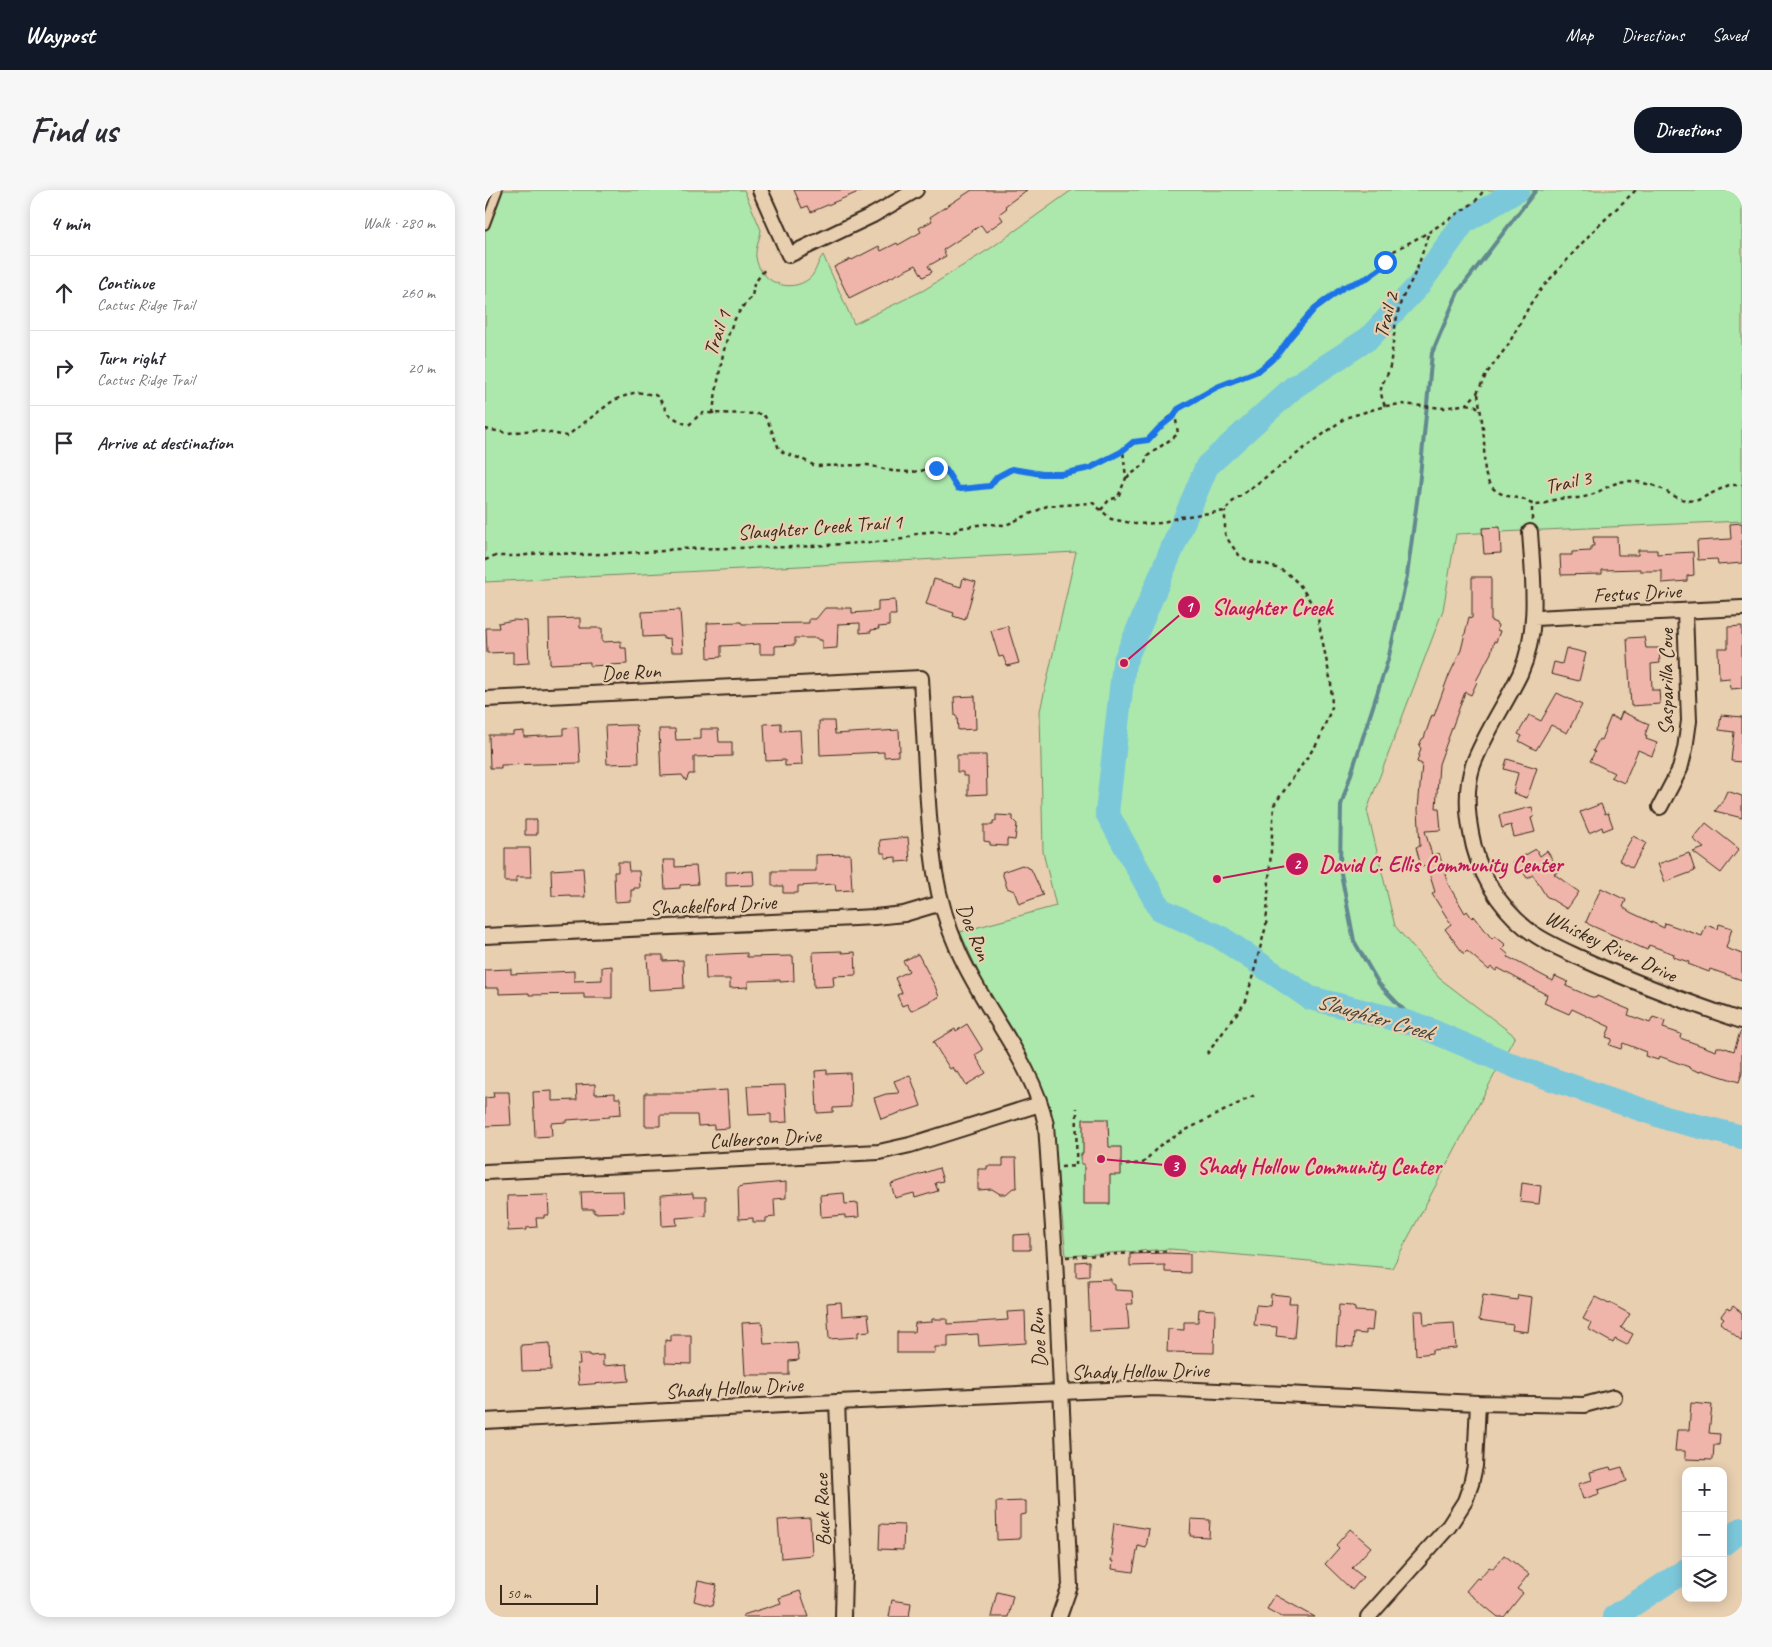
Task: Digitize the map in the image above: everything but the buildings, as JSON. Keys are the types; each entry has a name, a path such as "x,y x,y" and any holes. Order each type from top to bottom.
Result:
{"street":[{"path":"760,190 789,255 873,215 916,190"},
{"name":"Whiskey River Drive","path":"1530,532 1534,618 1530,641 1520,674 1488,731 1473,767 1469,806 1470,827 1473,847 1479,865 1489,884 1512,916 1539,938 1645,986 1742,1021"},
{"name":"Festus Drive","path":"1534,618 1742,608"},
{"name":"Sasparilla Cove","path":"1660,807 1680,769 1689,721 1685,611"},
{"name":"Doe Run","path":"485,699 921,678 931,856 941,904 958,950 973,981 1022,1064 1046,1125 1055,1257 1070,1586 1059,1617"},
{"name":"Shackelford Drive","path":"485,936 875,917 904,914 941,904"},
{"name":"Culberson Drive","path":"485,1172 879,1152 910,1145 1039,1104"},
{"name":"Shady Hollow Drive","path":"485,1422 837,1402 1153,1388 1478,1403 1584,1405 1614,1397"},
{"name":"Buck Race","path":"837,1402 844,1573 843,1617"},
{"path":"1368,1617 1449,1526 1465,1501 1475,1466 1478,1403"}],"lane":[{"path":"485,225 498,190"}],"path":[{"path":"485,429 508,433 534,430 567,436 613,400 636,392 655,395 659,398 669,416 687,425 700,414 729,412 762,414 767,419 779,449 815,466 869,465 892,471 911,472 929,468 942,469 946,470 957,488 961,489 990,486 997,477 1012,469 1042,474 1062,474 1090,468 1123,450 1133,442 1148,440 1178,409 1217,387 1258,371 1277,355 1315,308 1344,287 1367,278 1381,268 1392,252 1429,232 1475,202 1484,190"},
{"path":"1467,404 1477,393 1487,372 1508,345 1531,303 1592,232 1636,190"},
{"name":"Trail 2","path":"1385,406 1381,389 1382,382 1390,367 1399,306 1420,262 1429,232"},
{"name":"Trail 1","path":"713,414 725,343 741,308 752,297 754,284 765,270"},
{"name":"Trail 3","path":"1477,393 1484,438 1483,468 1489,484 1503,496 1523,499 1532,504 1540,504 1561,498 1592,496 1611,486 1624,482 1658,487 1675,498 1687,501 1698,500 1729,485 1742,485"},
{"path":"1207,1054 1246,1000 1266,926 1275,805 1318,742 1332,707 1331,683 1317,614 1309,599 1299,584 1286,572 1266,564 1248,561 1233,548 1225,534 1225,511 1231,503 1345,418 1385,406 1401,404 1444,408 1467,404 1475,406 1481,413"},
{"path":"1126,478 1145,464 1146,457 1178,434 1175,413"},
{"path":"1101,510 1109,500 1118,497 1126,478 1123,450"},
{"name":"Slaughter Creek Trail 1","path":"485,560 496,556 518,556 548,552 581,555 673,549 796,547 877,542 904,538 924,532 953,533 960,528 984,524 1005,525 1047,506 1093,503 1111,519 1136,524 1160,523 1194,515 1225,511"},
{"path":"1533,512 1540,504"},
{"path":"1126,1165 1143,1163 1159,1146 1184,1131 1255,1095"},
{"path":"1076,1166 1077,1108"},
{"path":"1055,1257 1170,1251"}],"green space":[{"path":"485,190 744,190 761,230 756,257 758,266 763,273 777,283 794,285 802,283 810,278 823,255 854,324 924,290 991,248 1072,190 1742,190 1742,521 1456,534 1443,610 1367,810 1395,926 1439,978 1515,1036 1392,1268 1170,1249 1066,1256 1054,1137 960,932 1056,906 1043,852 1040,711 1076,552 485,582"}],"waterway":[{"name":"Slaughter Creek","path":"1518,190 1464,222 1419,285 1369,338 1294,387 1207,466 1124,663 1107,813 1160,909 1220,937 1310,998 1418,1025 1519,1068 1669,1119 1742,1137"},
{"path":"1418,1025 1379,984 1354,941 1340,868 1341,805 1388,660 1407,576 1419,486 1432,353 1458,292 1536,190"},
{"name":"Slaughter Creek","path":"1727,1541 1742,1529"},
{"name":"Slaughter Creek","path":"1614,1617 1682,1573"}],"place":[{"name":"Slaughter Creek","path":"1124,663"},
{"name":"David C. Ellis Community Center","path":"1217,879"},
{"name":"Shady Hollow Community Center","path":"1101,1159"}],"route":[{"path":"936,468 946,470 957,488 961,489 990,486 997,477 1012,469 1018,469 1027,473 1062,474 1090,468 1121,452 1133,442 1148,440 1174,416 1178,409 1203,394 1258,371 1277,355 1315,308 1344,287 1367,278 1381,268 1385,262"}]}
